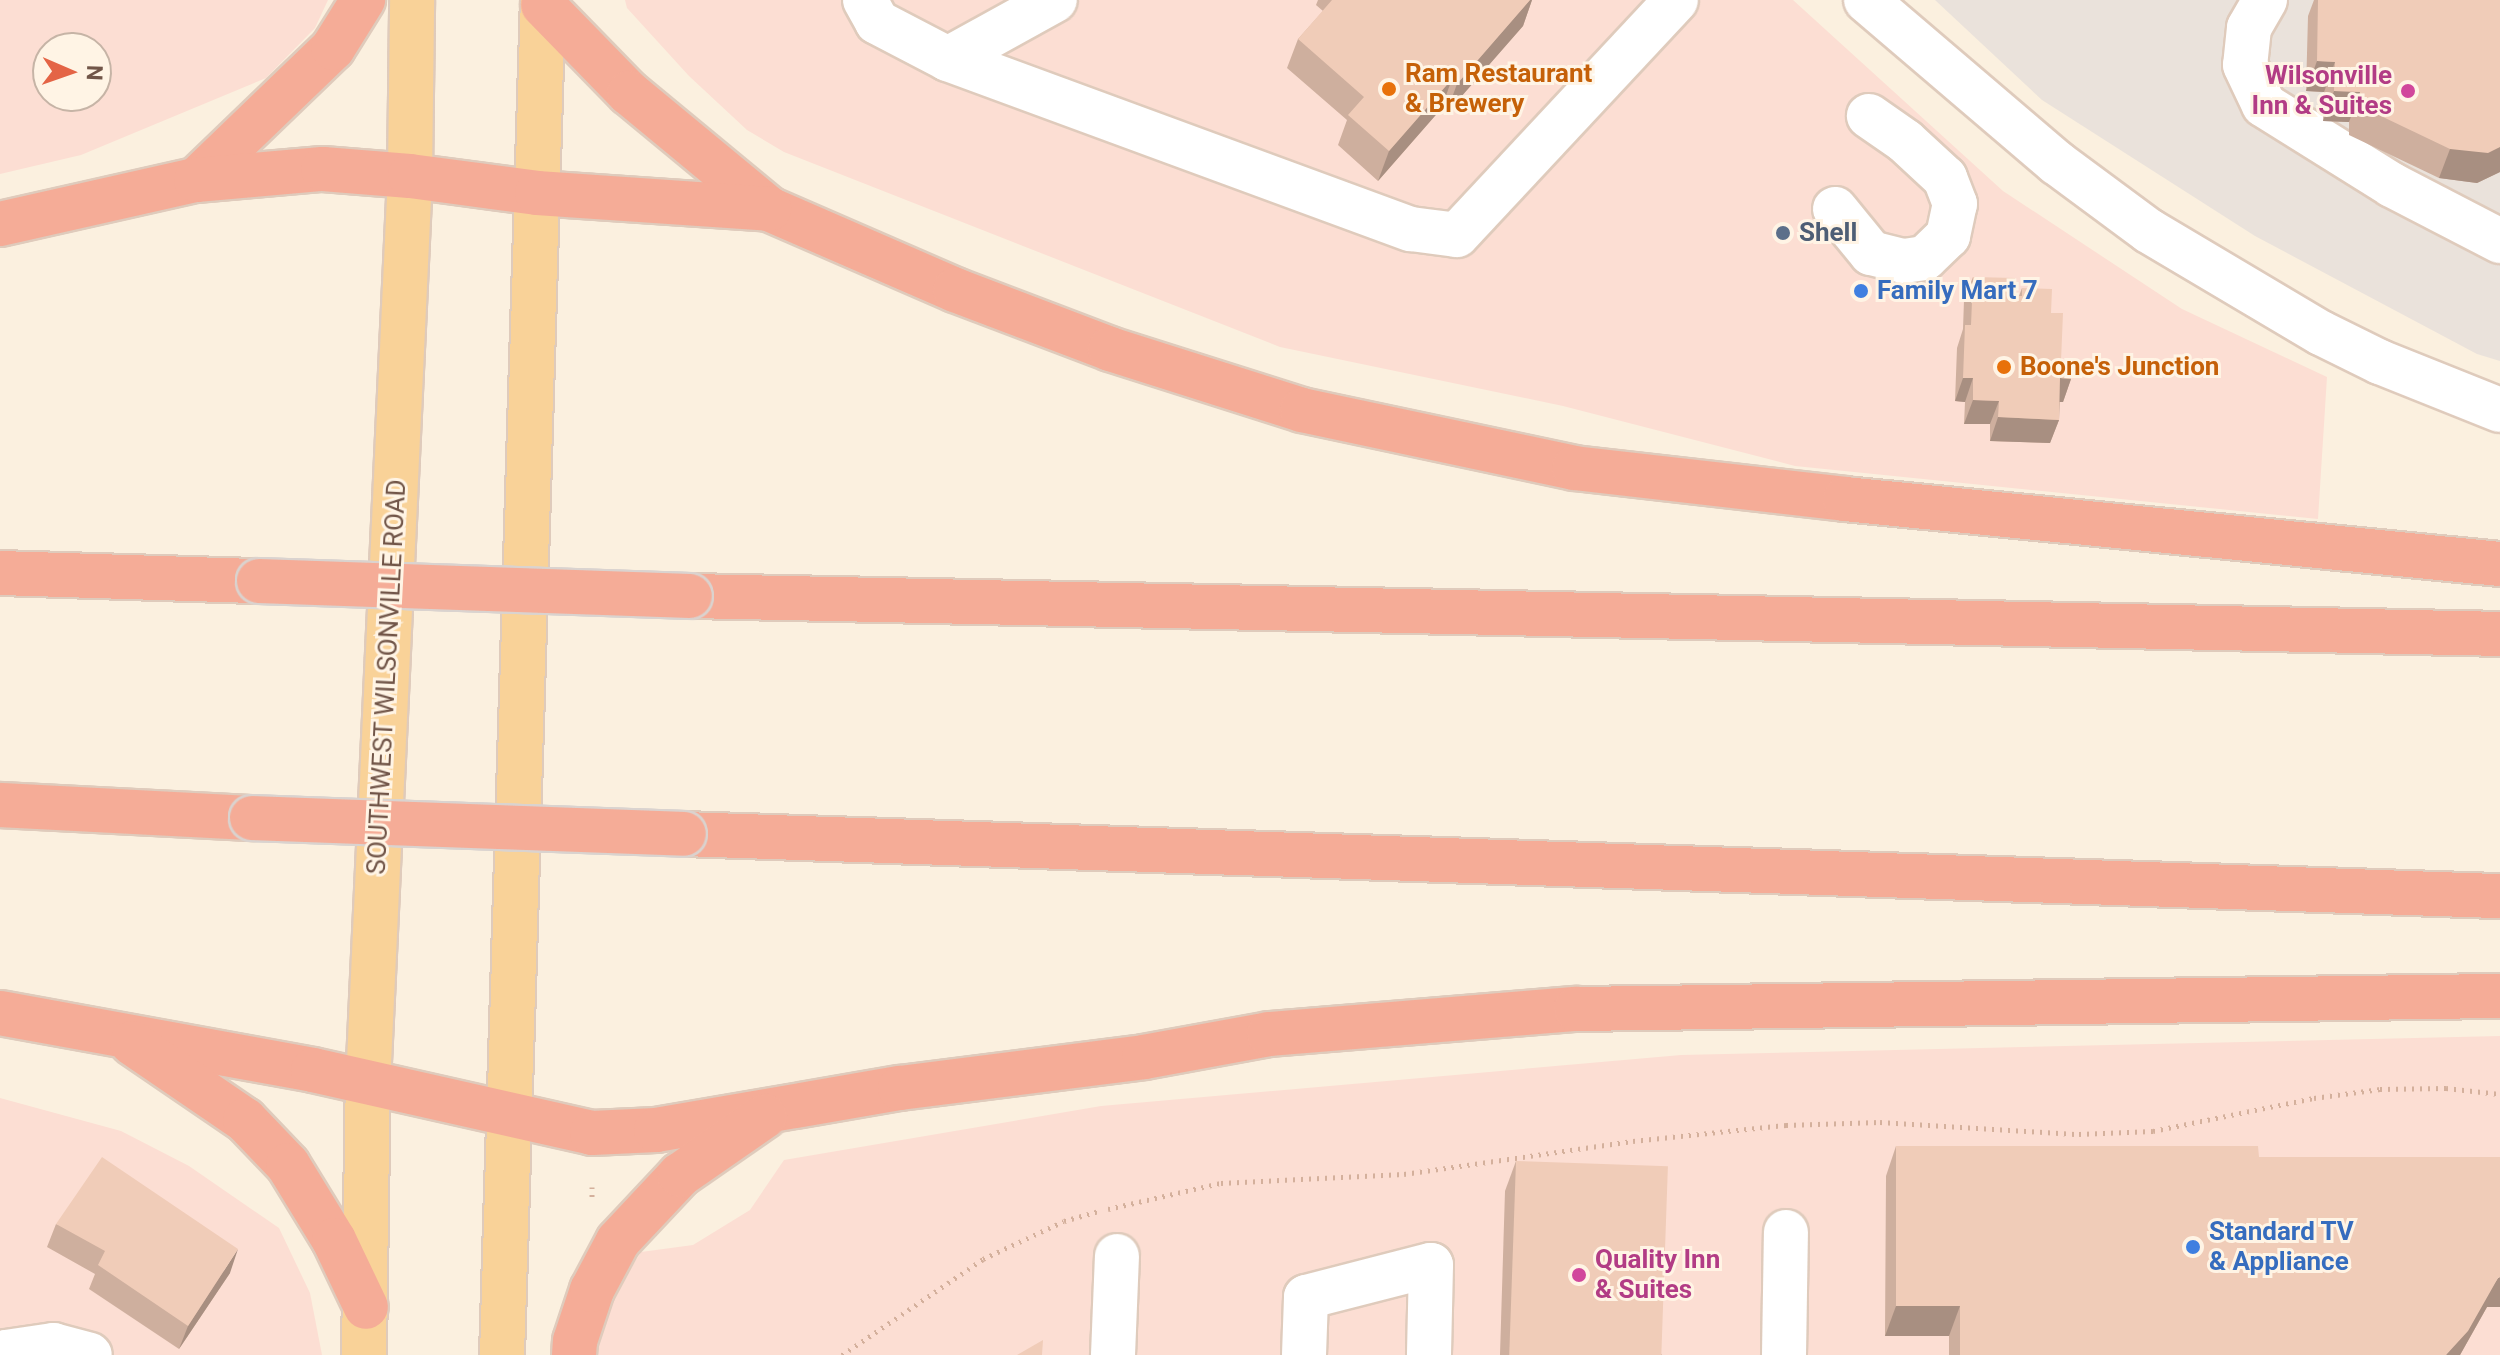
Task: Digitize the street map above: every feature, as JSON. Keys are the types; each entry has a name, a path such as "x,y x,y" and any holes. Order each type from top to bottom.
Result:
{"highway":[{"path":"196,180 333,48 363,0"},
{"path":"543,3 629,93 769,209 955,290 1125,354 1302,410 1574,468 1845,499 2500,564"},
{"path":"0,224 196,180 323,169 410,176 537,193 769,209"},
{"path":"0,573 690,596 2500,634"},
{"path":"0,805 684,834 2500,896"},
{"path":"0,1013 117,1033 592,1133 656,1130 900,1088 1144,1057 1269,1034 1576,1009 2500,996"},
{"path":"117,1033 245,1120 288,1165 334,1240 366,1307"},
{"path":"574,1355 575,1341 592,1290 618,1241 680,1175 774,1110"}],"main road":[{"name":"SOUTHWEST WILSONVILLE ROAD","path":"364,1355 368,1084 410,176 412,0"},
{"path":"502,1355 543,3"}],"street":[{"path":"865,0 877,22 948,59 1411,229 1457,235 1669,2"},
{"path":"948,59 1055,0"},
{"path":"1866,0 2057,163 2149,231 2321,333 2380,362 2500,410"},
{"path":"2265,0 2249,28 2245,65 2264,105 2392,185 2499,235"},
{"path":"1835,209 1871,253 1904,261 1925,258 1948,236 1955,204 1945,178 1905,141 1869,116"},
{"path":"1784,1355 1786,1232"},
{"path":"1113,1355 1117,1256"},
{"path":"1304,1355 1306,1297 1431,1265 1429,1355"},
{"path":"4,1343 53,1345 90,1355"}],"path":[{"path":"842,1355 983,1259 1024,1238 1064,1221 1145,1198 1221,1183 1404,1174 1633,1141 1786,1125 1880,1122 2079,1134 2153,1131 2314,1098 2380,1089 2446,1088 2500,1094"}],"shaded area":[{"path":"0,0 328,0 315,28 266,78 81,155 0,174"},
{"path":"625,0 1793,0 2003,191 2182,309 2327,377 2318,519 1795,466 1563,406 1280,347 784,152 747,130 689,76 627,8"},
{"path":"1935,0 2500,0 2500,361 2477,354 2255,236 2042,100"},
{"path":"2500,1036 2500,1355 595,1355 615,1293 641,1252 693,1245 750,1210 784,1160 1101,1106 1681,1055"},
{"path":"0,1098 121,1131 189,1166 279,1228 310,1293 322,1355 0,1355"}],"building":[{"name":"Ram Restaurant & Brewery","path":"1332,0 1530,0 1457,84 1452,79 1389,151 1348,115 1364,97 1298,39"},
{"name":"Wilsonville Inn & Suites","path":"2318,0 2500,0 2500,147 2488,153 2450,149 2360,106 2360,92 2334,91 2335,62 2317,61"},
{"name":"Boone's Junction","path":"1973,277 2015,278 2014,296 2022,296 2022,288 2052,289 2051,313 2063,313 2061,361 2072,362 2071,379 2060,378 2059,420 1998,417 1999,401 1973,400 1973,378 1963,378 1965,325 1971,325"},
{"name":"Standard TV & Appliance","path":"1896,1146 2258,1146 2259,1157 2500,1157 2500,1277 2468,1331 2446,1355 1960,1355 1960,1306 1896,1306"},
{"path":"102,1157 238,1249 188,1326 98,1265 105,1251 56,1224"},
{"name":"Quality Inn & Suites","path":"1516,1161 1668,1166 1661,1355 1509,1355"},
{"path":"1043,1340 1042,1355 1017,1355"}],"place":[{"name":"Ram Restaurant & Brewery","path":"1389,89"},
{"name":"Wilsonville Inn & Suites","path":"2408,91"},
{"name":"Shell","path":"1783,233"},
{"name":"Family Mart 7","path":"1861,291"},
{"name":"Boone's Junction","path":"2004,367"},
{"name":"Standard TV & Appliance","path":"2193,1247"},
{"name":"Quality Inn & Suites","path":"1579,1275"}]}
